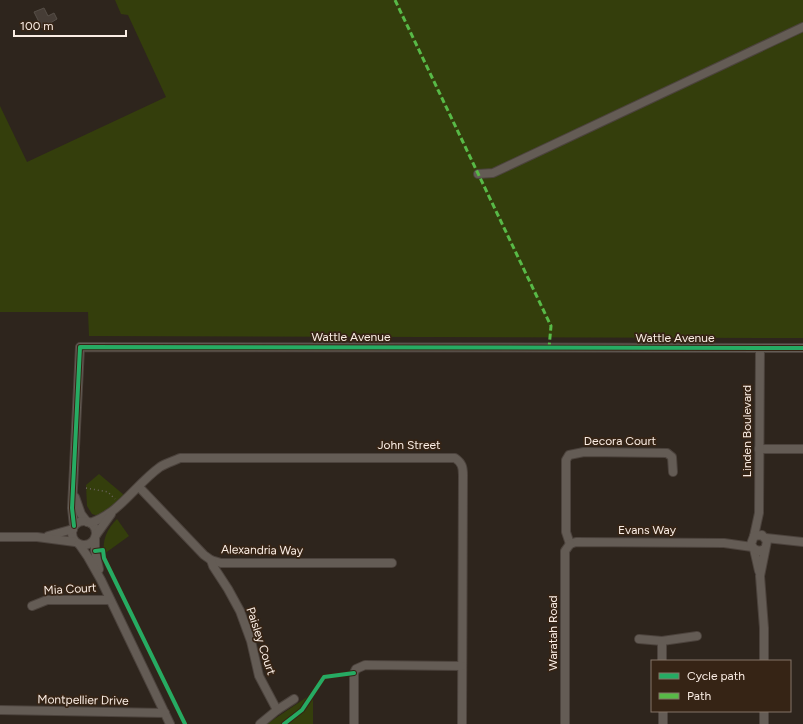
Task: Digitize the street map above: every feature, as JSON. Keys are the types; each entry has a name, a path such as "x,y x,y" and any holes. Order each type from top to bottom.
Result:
{"street":[{"path":"478,174 493,173 803,27"},
{"name":"Wattle Avenue","path":"73,528 72,508 80,347 803,348"},
{"name":"Linden Boulevard","path":"759,513 760,348"},
{"path":"759,449 803,449"},
{"name":"Decora Court","path":"570,544 566,532 566,460 569,455 584,452 667,453 672,457 673,472"},
{"name":"John Street","path":"88,522 100,519 113,511 161,466 180,458 456,458 460,462 463,475 462,724"},
{"name":"Alexandria Way","path":"139,487 204,555 211,560 221,563 392,563"},
{"name":"Wattle Avenue","path":"74,491 81,514 88,522"},
{"name":"John Street","path":"95,536 113,511"},
{"path":"759,513 766,542 760,576"},
{"path":"759,513 753,543 760,576 764,628 764,660"},
{"path":"0,537 37,537 57,534 73,528 79,522 88,522 94,528 95,552 101,580"},
{"path":"73,528 72,536 88,557 101,580 170,724"},
{"path":"753,543 759,534 766,542 803,542"},
{"path":"37,537 86,545 95,536"},
{"name":"Evans Way","path":"570,544 576,542 753,543"},
{"path":"753,543 760,551 766,542"},
{"name":"Waratah Road","path":"565,724 565,551 570,544"},
{"name":"Paisley Court","path":"211,560 240,611 251,641 259,676 276,710"},
{"name":"Mia Court","path":"32,606 47,600 110,600"},
{"path":"639,639 662,641 697,636"},
{"path":"662,641 662,660"},
{"path":"354,724 354,676 356,669 364,665 462,666"},
{"path":"260,724 276,710 294,699"},
{"name":"Montpellier Drive","path":"0,710 165,713"},
{"path":"663,712 663,724"},
{"path":"764,712 764,724"}],"path":[{"path":"86,488 108,492 120,505"}],"green space":[{"path":"115,0 803,0 803,338 89,336 88,312 0,312 0,106 27,162 166,97 128,15 121,14"},
{"path":"99,474 124,495 106,512 98,516 92,514 87,506 86,485"},
{"path":"117,519 129,536 104,554 106,535 110,527"},
{"path":"313,693 313,724 267,724"}],"building":[{"path":"44,8 48,16 54,13 57,19 42,28 34,12"}],"marked path":[{"path":"395,0 551,326 549,348"}],"cycle path":[{"path":"74,526 72,508 80,347 803,348"},
{"path":"95,551 103,550 104,558 185,724"},
{"path":"284,724 302,710 324,677 354,673"}]}
